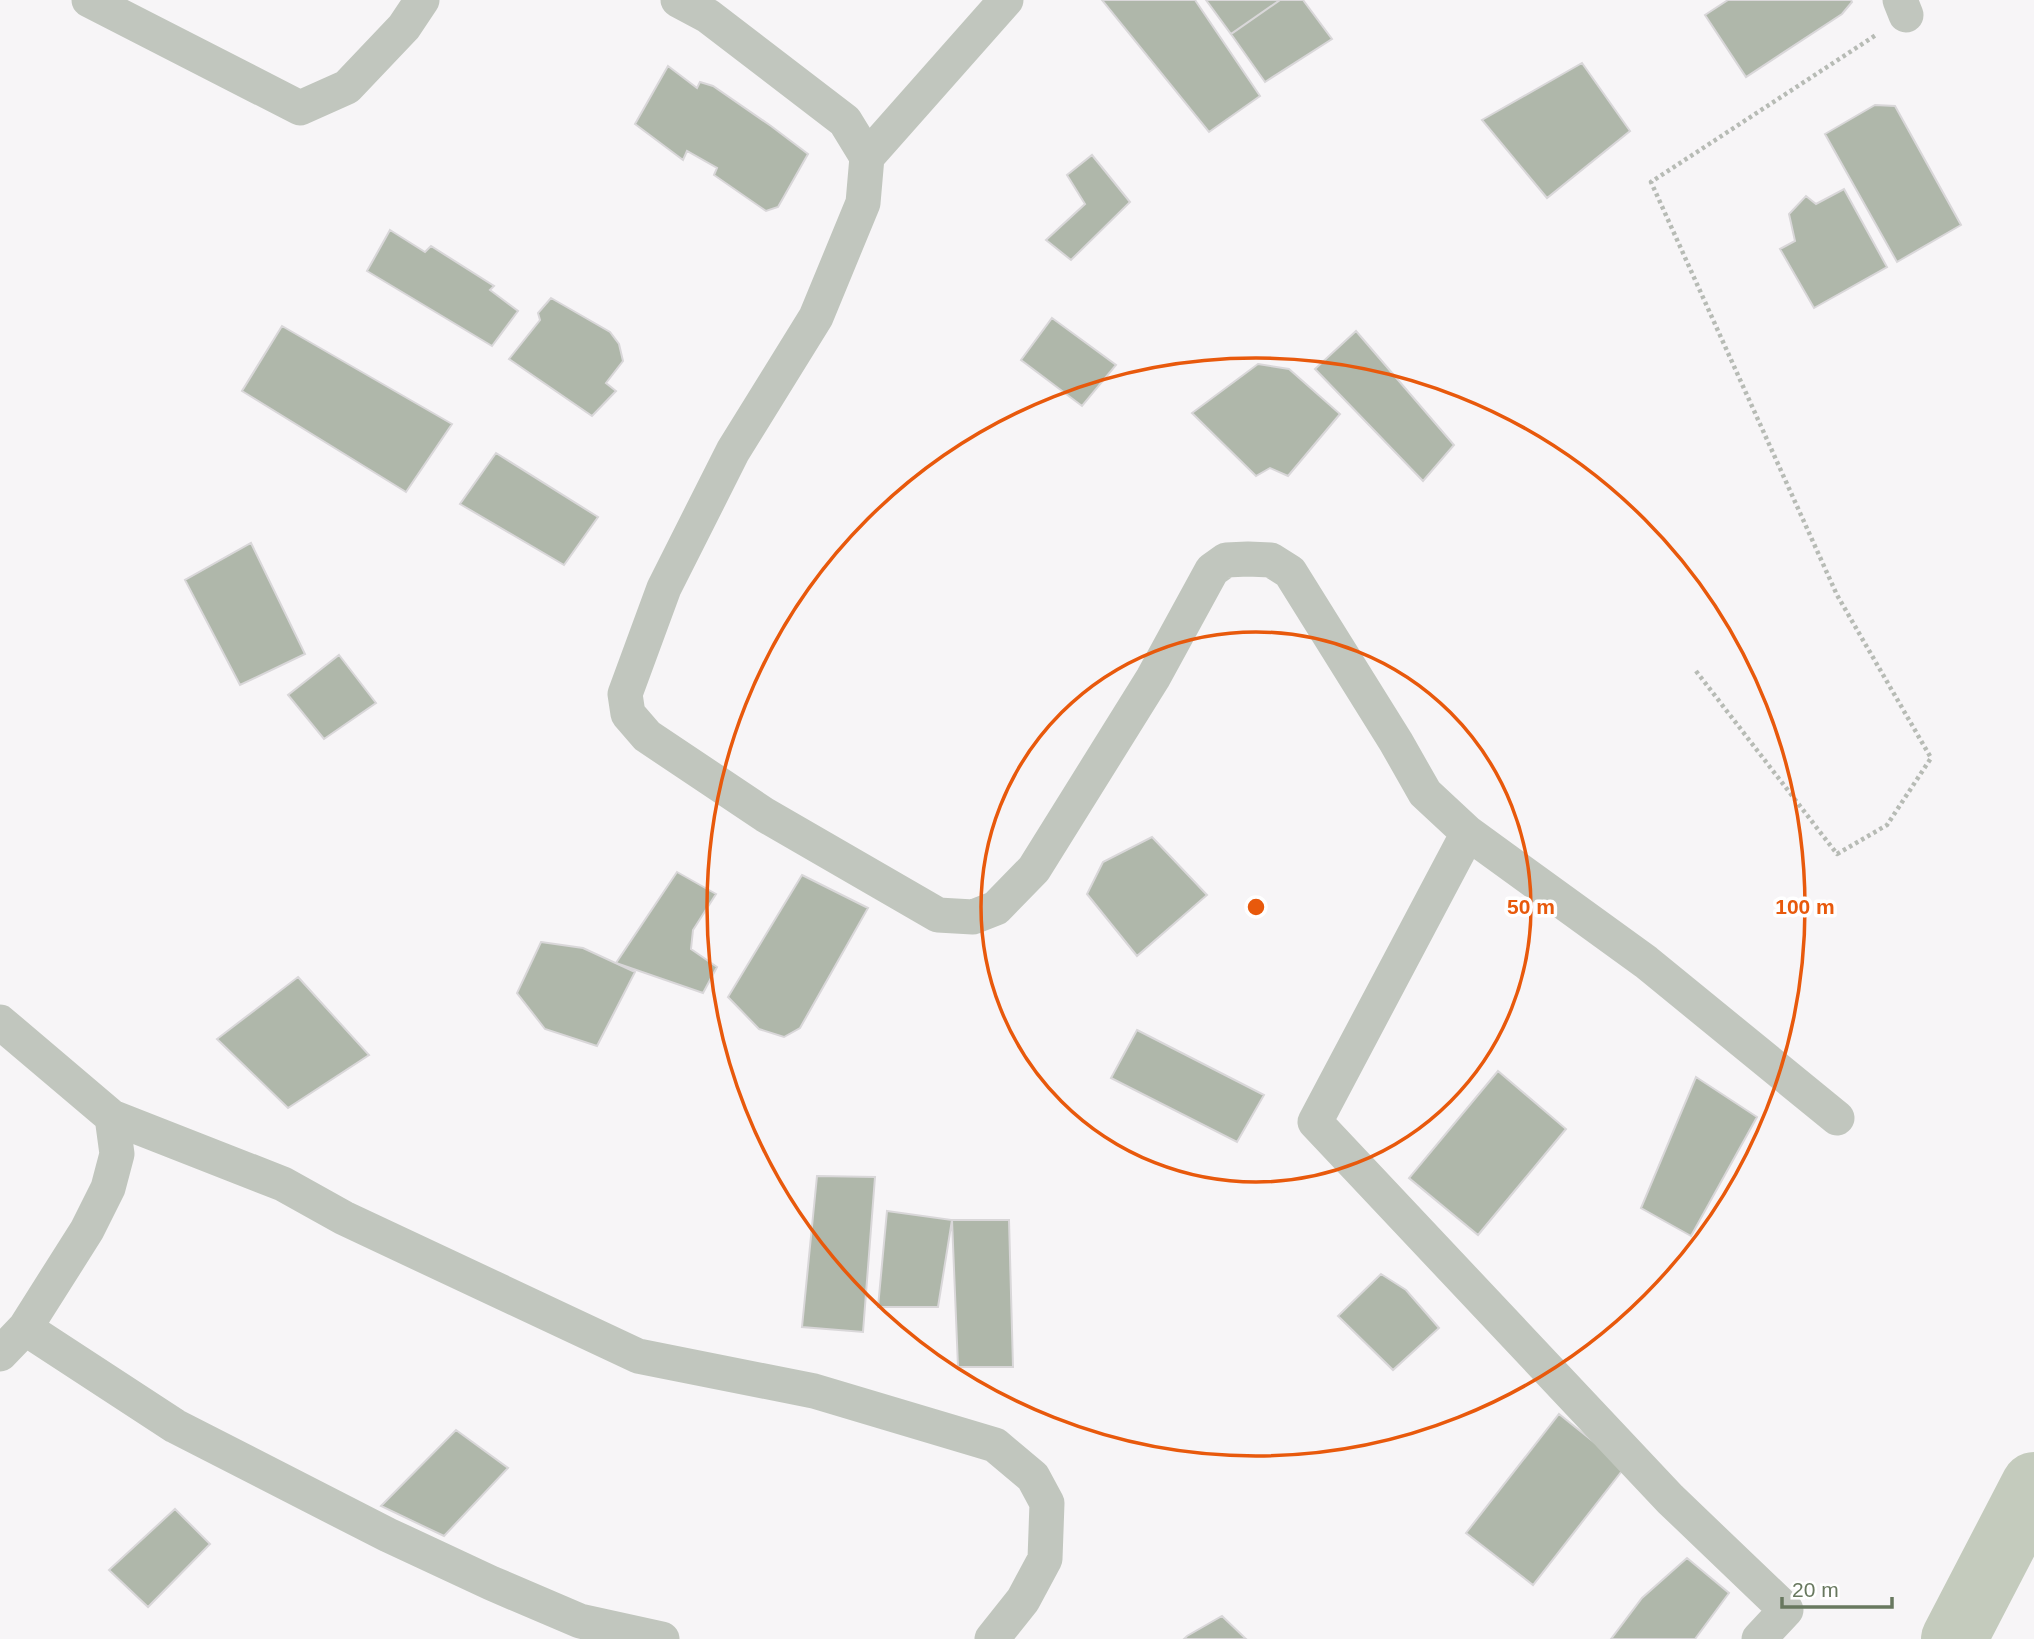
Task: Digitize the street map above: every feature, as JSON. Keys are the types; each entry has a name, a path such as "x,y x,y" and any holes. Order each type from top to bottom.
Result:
{"street":[{"path":"89,0 300,108 347,87 404,27 422,0"},
{"path":"677,0 708,16 845,121 867,157 863,203 816,317 733,451 664,588 625,694 628,714 647,736 765,815 938,915 973,917 996,908 1034,869 1153,678 1212,570 1226,560 1271,560 1290,572 1396,742 1424,793 1468,834 1646,961 1837,1118"},
{"path":"867,157 1006,0"},
{"path":"1468,834 1315,1122 1670,1499 1786,1610 1759,1639"},
{"path":"0,1022 112,1117 284,1184 344,1218 638,1356 814,1391 995,1445 1033,1477 1047,1503 1045,1559 1023,1600 992,1639"},
{"path":"0,1354 25,1328 86,1230 108,1188 117,1154 112,1117"},
{"path":"25,1328 175,1426 388,1535 580,1621 662,1639"}],"path":[{"path":"1696,671 1837,854 1888,825 1931,758 1837,595 1651,182 1903,7"}],"building":[{"path":"1102,0 1195,0 1260,96 1209,132"},
{"path":"1206,0 1280,0 1231,34"},
{"path":"1280,0 1303,0 1332,39 1265,82 1231,34"},
{"path":"1728,0 1852,2 1842,14 1746,77 1705,15"},
{"path":"1582,63 1630,131 1547,198 1482,120"},
{"path":"668,66 697,88 700,82 713,86 808,154 778,207 766,211 714,175 717,168 687,151 683,160 635,124"},
{"path":"1875,105 1895,106 1961,225 1897,262 1825,134"},
{"path":"1092,155 1130,202 1071,260 1046,240 1085,204 1067,175"},
{"path":"1844,189 1887,267 1814,308 1780,249 1795,241 1789,214 1806,196 1816,204"},
{"path":"390,230 425,252 431,246 494,286 490,290 518,311 492,346 367,271"},
{"path":"551,298 610,332 619,344 623,361 606,383 616,391 592,416 509,359 540,320 538,313"},
{"path":"1052,318 1116,365 1082,406 1021,360"},
{"path":"282,326 452,424 406,492 242,391"},
{"path":"1356,331 1454,445 1423,481 1315,369"},
{"path":"1258,364 1289,369 1340,414 1288,476 1270,468 1256,476 1192,413"},
{"path":"496,453 598,517 564,565 460,504"},
{"path":"251,543 305,654 240,685 185,580"},
{"path":"339,655 376,703 324,739 288,695"},
{"path":"1152,837 1207,895 1137,956 1087,894 1103,862"},
{"path":"677,872 716,894 693,930 691,949 717,967 703,993 616,963"},
{"path":"802,875 868,908 800,1028 784,1037 759,1029 728,997"},
{"path":"541,942 583,948 635,972 597,1046 545,1029 517,993"},
{"path":"298,977 369,1055 288,1108 217,1039"},
{"path":"1137,1030 1264,1095 1237,1142 1111,1078"},
{"path":"1498,1071 1566,1129 1478,1235 1409,1178"},
{"path":"1696,1077 1757,1117 1691,1236 1641,1208"},
{"path":"817,1176 875,1177 863,1332 802,1327"},
{"path":"887,1211 952,1220 938,1307 878,1307"},
{"path":"952,1220 1009,1220 1013,1367 958,1367"},
{"path":"1381,1274 1406,1290 1439,1328 1393,1370 1338,1316"},
{"path":"1559,1414 1625,1467 1533,1585 1466,1533"},
{"path":"456,1430 508,1468 444,1536 381,1506"},
{"path":"175,1509 210,1544 148,1607 109,1570"},
{"path":"1687,1558 1729,1593 1695,1639 1611,1639 1642,1598"},
{"path":"1222,1616 1246,1639 1184,1639 1187,1636"}],"waterway":[{"path":"1954,1639 2034,1485"}]}
